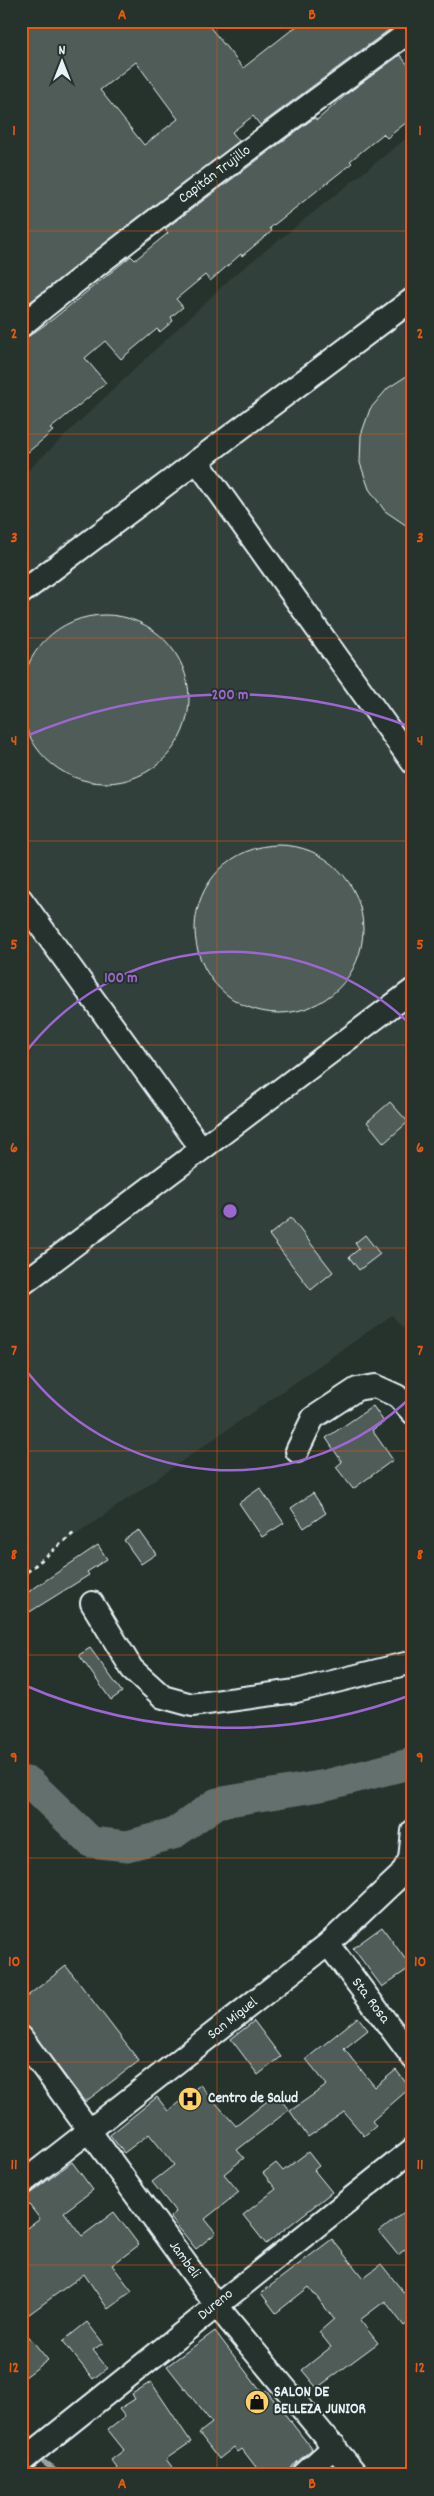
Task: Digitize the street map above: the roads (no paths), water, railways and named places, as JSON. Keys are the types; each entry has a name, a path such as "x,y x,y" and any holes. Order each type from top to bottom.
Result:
{"street":[{"name":"Capitán Trujillo","path":"21,326 80,278 216,174 413,29"},
{"path":"21,593 413,299"},
{"path":"197,461 413,763"},
{"path":"21,899 202,1148"},
{"path":"21,1285 413,990"},
{"path":"297,1451 313,1418 357,1389 375,1386 397,1396 413,1413"},
{"path":"92,1604 132,1669 164,1697 192,1705 296,1691 413,1662"},
{"name":"San Miguel","path":"21,2184 328,1944 401,1875 410,1859 413,1831"},
{"name":"Sta. Rosa","path":"328,1944 413,2058"},
{"name":"Jambeli","path":"21,2037 216,2305 335,2446 357,2475"},
{"name":"Dureno","path":"21,2462 413,2149"},
{"path":"303,2475 335,2446"}],"waterway":[{"path":"21,1781 30,1783 91,1842 127,1846 173,1834 217,1803 326,1785 413,1763"},
{"path":"44,2463 62,2475"}],"place":[{"name":"Centro de Salud","path":"190,2099"},
{"name":"SALON DE BELLEZA JUNIOR","path":"257,2402"}]}
